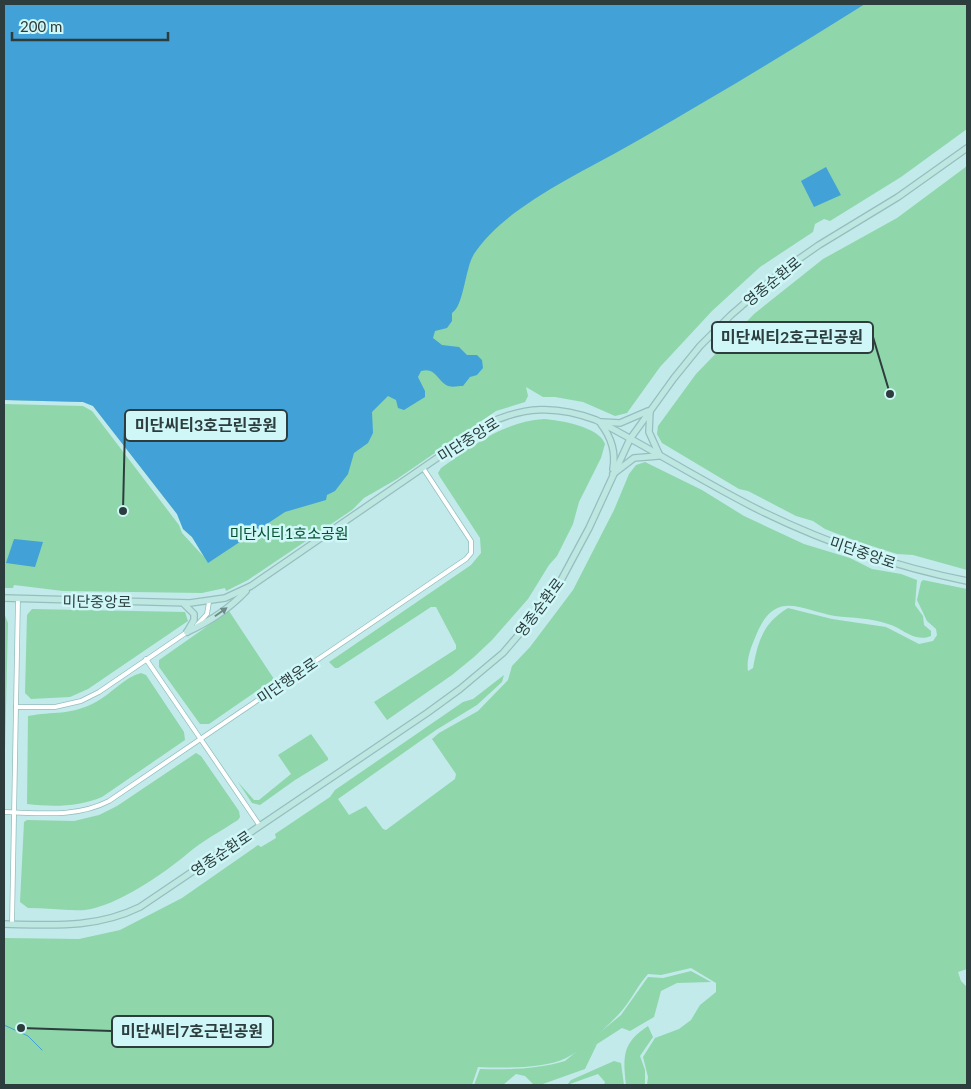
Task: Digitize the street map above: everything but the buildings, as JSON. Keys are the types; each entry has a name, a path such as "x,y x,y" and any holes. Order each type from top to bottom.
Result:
{"street":[{"name":"영종순환로","path":"4,924 72,926 104,921 128,913 152,899 460,689 503,652 540,610 558,584 588,528 630,439 700,346 764,286 813,250 891,201 967,148"},
{"name":"미단중앙로","path":"4,598 182,603 209,602 225,598 251,586 485,425 515,413 546,408 563,410 599,422 747,504 797,528 882,559 967,580"},
{"path":"599,422 620,423 650,410 649,432 660,456"},
{"path":"599,422 610,438 612,447 612,476"},
{"path":"612,476 634,458 646,455 660,456"},
{"name":"미단행운로","path":"4,812 70,814 98,807 466,559 471,553 471,541 423,468"},
{"path":"187,632 201,626 235,603 251,586"},
{"path":"12,924 18,598"},
{"path":"16,708 54,707 76,703 99,692 205,618 209,611 209,602"},
{"path":"182,603 192,610 194,614 194,620 187,632"},
{"path":"146,660 260,826"}],"green space":[{"name":"미단시티1호소공원","path":"4,4 967,4 967,129 901,177 830,221 824,219 815,224 813,232 760,267 712,311 660,367 627,413 615,416 583,402 543,397 526,387 528,396 525,402 496,411 397,479 364,498 352,510 248,580 226,591 225,588 202,593 63,591 14,585 13,588 4,588 4,404 83,406 92,411 179,525 182,533 204,557 192,537 183,529 177,514 93,406 83,402 4,400"},
{"path":"967,166 967,570 913,555 897,554 825,529 813,521 796,516 748,491 739,489 662,443 657,434 658,426 696,374 754,314 823,259 897,218"},
{"path":"544,419 569,423 587,429 602,438 605,444 601,458 579,502 573,524 557,556 549,565 528,599 492,640 452,675 387,720 374,702 456,649 456,645 436,607 431,607 338,668 335,668 329,662 471,565 481,553 480,538 440,477 438,473 441,468 489,436 515,425"},
{"path":"645,462 702,490 744,516 804,544 850,558 872,569 901,574 917,580 915,605 923,616 924,625 931,631 931,636 919,638 875,620 835,616 800,607 781,607 772,611 764,619 751,647 748,671 753,668 757,649 767,626 788,608 832,619 886,627 919,644 933,641 937,635 936,629 927,621 917,600 921,582 923,580 967,589 967,969 958,972 961,981 967,987 967,1085 647,1085 648,1077 643,1057 655,1038 679,1029 691,1020 700,1005 716,992 716,983 691,968 661,975 648,974 619,1014 587,1044 566,1058 557,1062 535,1066 478,1067 472,1085 4,1085 4,938 79,939 120,930 182,898 258,845 261,847 276,838 275,834 330,797 335,790 463,702 473,699 504,675 502,682 477,705 436,730 338,799 349,815 366,806 383,829 386,830 455,779 456,774 432,739 478,711 508,680 512,666 530,647 573,590 614,510 629,474 636,465"},
{"path":"32,609 185,612 188,621 88,689 70,697 31,699 25,693 27,615"},
{"path":"229,611 274,679 209,724 200,724 159,667 159,660"},
{"path":"4,613 8,623 4,794"},
{"path":"141,673 146,675 184,732 185,740 102,797 84,803 65,805 27,804 28,716 69,711 86,706 102,699 129,678"},
{"path":"311,734 328,760 295,780 260,805 252,803 238,782 254,800 259,800 291,774 278,755"},
{"path":"196,753 201,756 239,811 240,817 238,820 139,888 98,907 85,910 28,908 20,902 24,822 27,820 74,821 99,815 117,806"},
{"path":"691,971 711,982 677,983 661,991 654,1017 630,1031 622,1028 597,1044 585,1069 540,1085 534,1085 525,1076 516,1074 503,1085 474,1085 480,1069 545,1066 565,1061 621,1015 648,977 663,978"},
{"path":"648,1026 653,1037 640,1056 645,1070 645,1085 626,1085 626,1051 633,1038"},
{"path":"614,1061 621,1063 624,1085 604,1085 605,1082 598,1074 567,1085 571,1080"}],"water":[{"path":"4,4 865,4 700,105 550,189 501,224 483,241 474,254 468,268 462,295 456,309 452,313 452,321 447,328 435,331 433,338 442,345 459,347 467,355 477,355 482,360 483,368 477,375 470,377 463,386 452,387 446,385 432,372 421,371 418,377 425,391 425,397 404,410 398,408 396,400 388,396 372,412 373,433 368,443 354,453 348,474 335,491 327,495 326,500 285,512 208,563 192,537 183,529 177,514 93,406 83,402 4,400"},
{"path":"826,167 841,195 814,207 801,181"},
{"path":"14,539 43,542 35,567 6,563"}],"waterway":[{"path":"4,1025 28,1036 42,1050"}],"place":[{"name":"미단씨티2호근린공원","path":"890,394"},
{"name":"미단씨티3호근린공원","path":"123,511"},
{"name":"미단씨티7호근린공원","path":"21,1028"}]}
